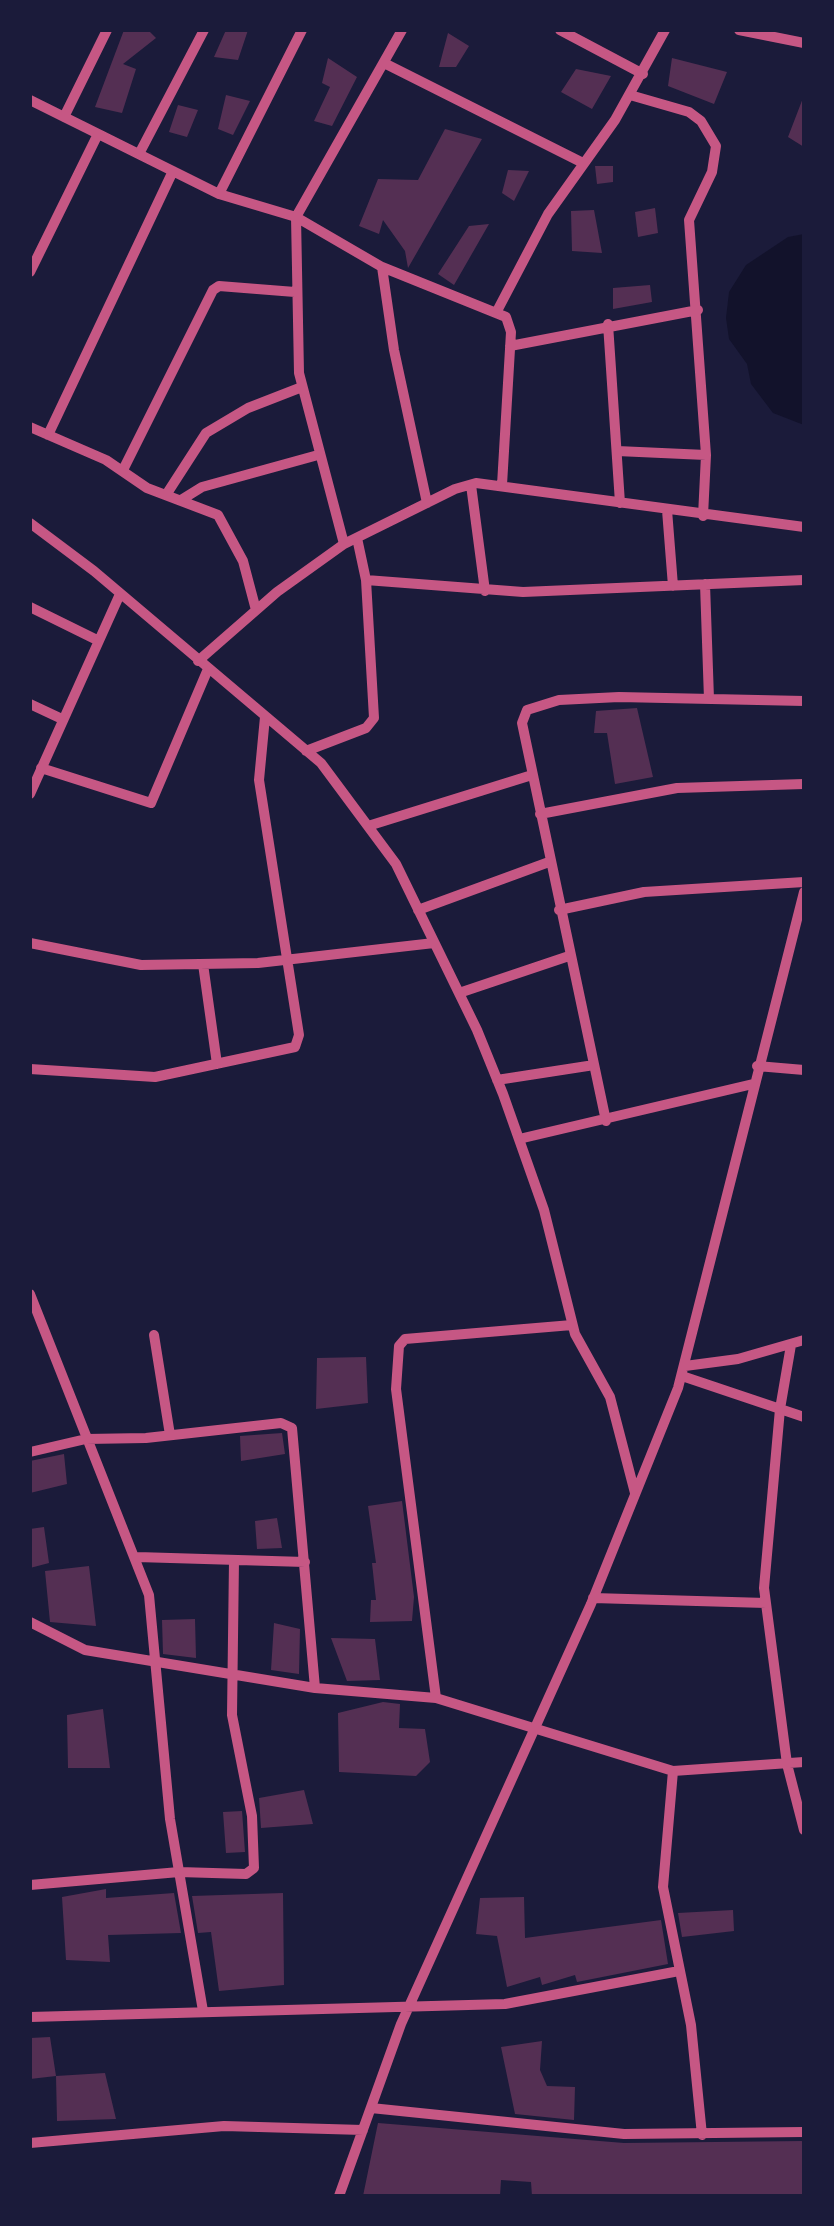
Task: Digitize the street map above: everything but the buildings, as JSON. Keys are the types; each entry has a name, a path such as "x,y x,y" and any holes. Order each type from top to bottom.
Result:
{"street":[{"path":"64,117 107,30"},
{"path":"139,154 204,30"},
{"path":"219,194 302,30"},
{"path":"344,544 302,387 295,292 296,217 402,30"},
{"path":"560,30 643,74"},
{"path":"496,313 548,214 630,95 664,30"},
{"path":"740,30 804,43"},
{"path":"386,64 583,164"},
{"path":"630,95 688,112 701,121 716,146 712,172 690,220 706,456 704,516"},
{"path":"30,100 219,194 296,217 382,267 509,321 502,485"},
{"path":"30,272 98,134"},
{"path":"48,435 173,171"},
{"path":"382,267 394,350 427,502"},
{"path":"123,470 213,290 219,286 295,292"},
{"path":"510,346 608,324 698,310"},
{"path":"608,324 620,503"},
{"path":"166,494 206,433 248,408 302,387"},
{"path":"30,427 123,470 147,488 218,515 243,561 256,610"},
{"path":"617,451 706,456"},
{"path":"181,500 202,487 318,455"},
{"path":"470,485 484,591"},
{"path":"198,661 256,610 344,544 470,485 502,485 804,528"},
{"path":"666,510 673,586"},
{"path":"30,523 320,763 396,864 497,1080 544,1210 572,1325 610,1397 635,1494"},
{"path":"306,751 372,724 366,580 357,538"},
{"path":"366,580 484,591 804,580"},
{"path":"706,584 709,699"},
{"path":"30,794 120,594"},
{"path":"30,608 98,640"},
{"path":"41,768 150,803 208,670"},
{"path":"606,1121 522,724 526,710 535,704 619,698 804,701"},
{"path":"30,704 62,720"},
{"path":"30,1069 132,1078 296,1047 298,1035 259,780 264,716"},
{"path":"368,826 532,774"},
{"path":"540,814 677,788 804,784"},
{"path":"418,910 549,862"},
{"path":"559,910 644,892 804,882"},
{"path":"340,2196 410,2004 593,1598 683,1371 804,892"},
{"path":"30,943 141,965 286,960 434,943"},
{"path":"788,955 804,957"},
{"path":"459,993 569,956"},
{"path":"203,964 217,1064"},
{"path":"497,1080 594,1065"},
{"path":"757,1066 804,1070"},
{"path":"519,1139 753,1084"},
{"path":"30,1294 149,1595 178,1872 203,2010"},
{"path":"436,1698 396,1389 400,1346 405,1339 572,1325"},
{"path":"154,1335 170,1436"},
{"path":"683,1371 804,1340"},
{"path":"791,1345 780,1409 766,1550 766,1604 787,1764 804,1830"},
{"path":"683,1371 804,1417"},
{"path":"30,1452 86,1439 170,1436 280,1423 292,1428 315,1688"},
{"path":"137,1557 305,1562"},
{"path":"30,1885 178,1872 246,1874 256,1860 232,1715 234,1560"},
{"path":"593,1598 766,1604"},
{"path":"30,1622 70,1646 315,1688 436,1698 672,1771 804,1762"},
{"path":"672,1771 664,1888 690,2025 702,2135"},
{"path":"30,2018 505,2004 679,1971"},
{"path":"371,2108 624,2134 804,2132"},
{"path":"30,2143 224,2126 363,2130"}],"shaded area":[{"path":"804,234 804,425 773,413 751,384 747,364 729,339 726,318 729,292 746,265 788,237"}]}
